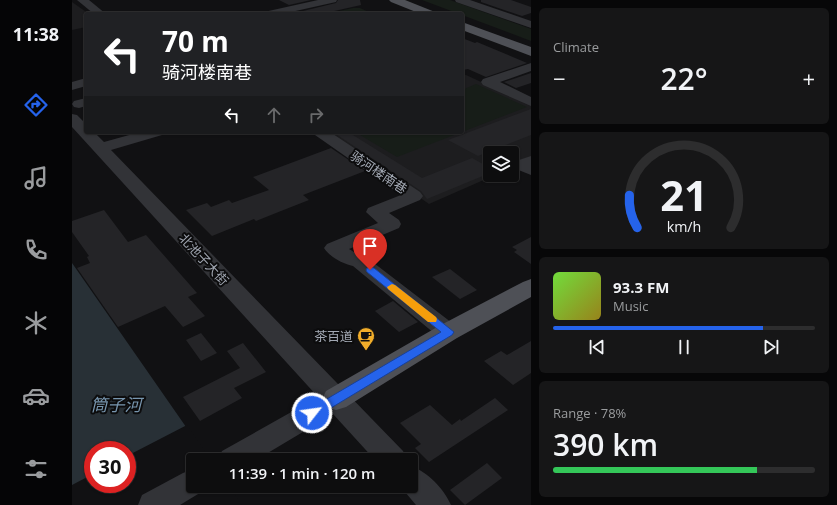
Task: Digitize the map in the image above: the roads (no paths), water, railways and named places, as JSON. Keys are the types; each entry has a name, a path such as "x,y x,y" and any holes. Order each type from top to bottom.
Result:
{"main road":[{"path":"395,0 426,12"},
{"path":"464,27 531,52"},
{"path":"336,399 448,332 531,287"}],"street":[{"path":"82,0 98,12"},
{"path":"277,12 332,0"},
{"path":"460,0 531,25"},
{"path":"531,67 488,82 531,102"},
{"path":"72,86 84,83"},
{"name":"北池子大街","path":"79,108 84,118"},
{"name":"北池子大街","path":"93,134 100,148 386,453"},
{"path":"100,148 150,134"},
{"name":"骑河楼南巷","path":"323,134 414,196 375,212 392,224 334,248 353,260 359,261 448,332"},
{"path":"531,161 522,165 531,170"},
{"path":"244,453 336,399"},
{"path":"153,505 186,486"},
{"path":"418,486 436,505"}],"water":[{"name":"筒子河","path":"72,263 204,453 186,453 186,487 72,505"}],"place":[{"name":"茶百道","path":"366,351"}]}
